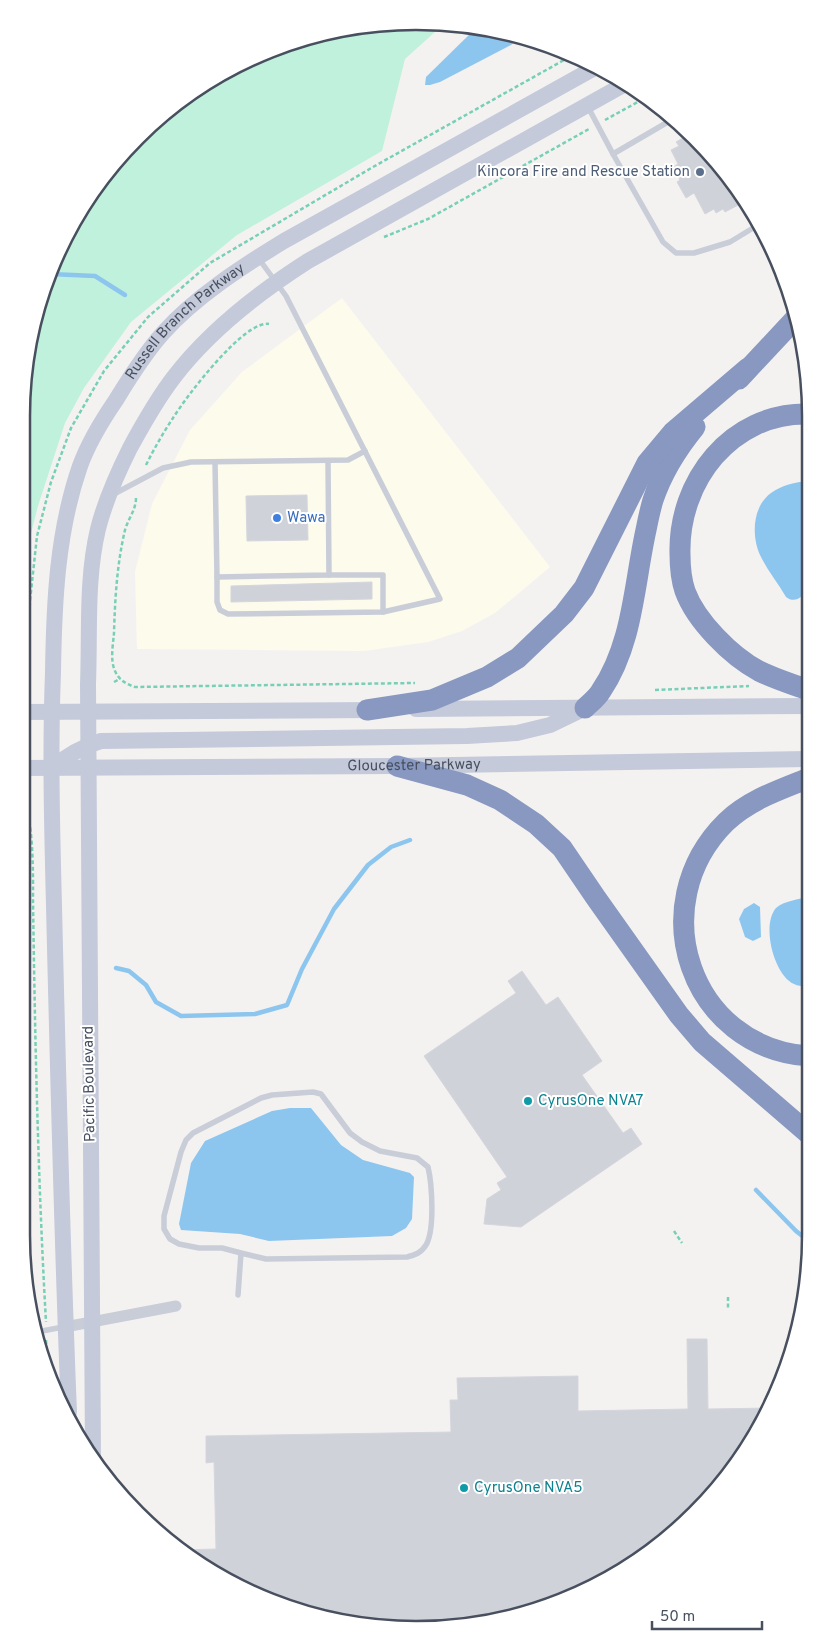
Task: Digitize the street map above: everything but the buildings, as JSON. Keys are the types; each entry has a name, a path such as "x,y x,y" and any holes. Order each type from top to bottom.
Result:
{"highway":[{"path":"585,708 600,692 618,661 624,641 653,500 666,470 680,445 748,368 791,323"},
{"path":"367,710 432,700 487,677 525,652 564,614 584,588 647,463 673,432 748,368"},
{"path":"802,414 768,419 746,429 722,448 705,467 692,490 683,518 680,543 680,571 685,592 712,633 733,653 757,670 802,688"},
{"path":"397,766 467,785 500,800 543,830 562,848 679,1015 702,1042 802,1127"},
{"path":"802,781 749,803 726,822 707,844 694,867 686,892 682,916 684,945 691,969 702,992 717,1012 740,1033 766,1047 802,1056"}],"main road":[{"name":"Russell Branch Parkway","path":"51,769 54,614 64,526 81,464 111,407 135,369 164,332 196,302 258,257 589,71"},
{"name":"Russell Branch Parkway","path":"87,712 91,577 98,530 116,476 143,424 174,377 220,327 276,281 308,261 619,88"},
{"path":"30,712 802,706"},
{"path":"51,769 78,749 101,741 389,738 517,733 550,725 585,708"},
{"name":"Pacific Boulevard","path":"87,712 92,1444"},
{"name":"Gloucester Parkway","path":"30,768 397,766 802,759"},
{"name":"Pacific Boulevard","path":"51,769 69,1403"}],"street":[{"path":"65,1327 176,1306"}],"lane":[{"path":"587,105 663,242 676,253 694,253 730,242 753,228"},
{"path":"613,154 666,122"},
{"path":"215,462 217,602 220,610 228,614 383,612 440,600 286,296 258,257"},
{"path":"109,497 163,468 191,462 348,460 365,451"},
{"path":"328,461 329,575"},
{"path":"217,577 383,574 383,612"},
{"path":"313,1092 320,1094 350,1133 362,1142 380,1151 417,1158 428,1167 432,1203 429,1237 426,1245 418,1253 406,1257 266,1259 241,1253 222,1248 199,1248 179,1244 170,1239 164,1229 164,1216 186,1140 193,1133 261,1098 272,1095 313,1092"},
{"path":"238,1295 241,1253"},
{"path":"42,1331 65,1327"}],"path":[{"path":"376,241 428,219 639,101"},
{"path":"264,318 264,323"},
{"path":"146,466 173,418 210,368 244,334 264,323 269,324"},
{"path":"136,498 136,506 129,517 126,530 116,585 113,663 120,679 128,685 135,687 422,682"},
{"path":"114,682 120,679"},
{"path":"654,690 749,686"},
{"path":"30,820 33,880 35,1064 47,1348"},
{"path":"674,1231 682,1243"},
{"path":"728,1297 728,1310"}],"shaded area":[{"path":"342,298 550,567 495,613 462,631 428,642 364,651 137,649 135,572 152,504 190,430 242,372"}],"green space":[{"path":"391,31 436,31 405,59 382,151 237,235 131,322 84,388 65,423 38,506 30,537 31,391 37,341 43,316 59,268 70,245 95,202 126,161 161,126 181,110 223,82 268,59 292,50 341,37"}],"water":[{"path":"470,34 514,43 440,82 425,85 426,77"},
{"path":"802,482 802,596 793,600 786,597 761,557 756,541 755,523 760,506 771,493 789,484"},
{"path":"802,899 802,986 794,984 787,979 781,971 772,949 770,937 772,916 776,908"},
{"path":"754,903 760,907 761,937 753,941 745,937 739,919 744,909"},
{"path":"290,1108 311,1108 341,1145 363,1160 410,1173 414,1177 412,1219 406,1228 392,1236 269,1241 240,1234 181,1230 179,1224 191,1163 205,1141 272,1111"}],"waterway":[{"path":"57,274 95,276 125,295"},
{"path":"116,968 129,971 146,985 156,1002 181,1016 255,1014 287,1005 302,969 334,909 368,865 391,847 410,840"},
{"path":"756,1190 802,1236"}],"place":[{"name":"Kincora Fire and Rescue Station","path":"700,172"},
{"name":"Wawa","path":"277,518"},
{"name":"CyrusOne NVA7","path":"528,1101"},
{"name":"CyrusOne NVA5","path":"464,1488"}]}
